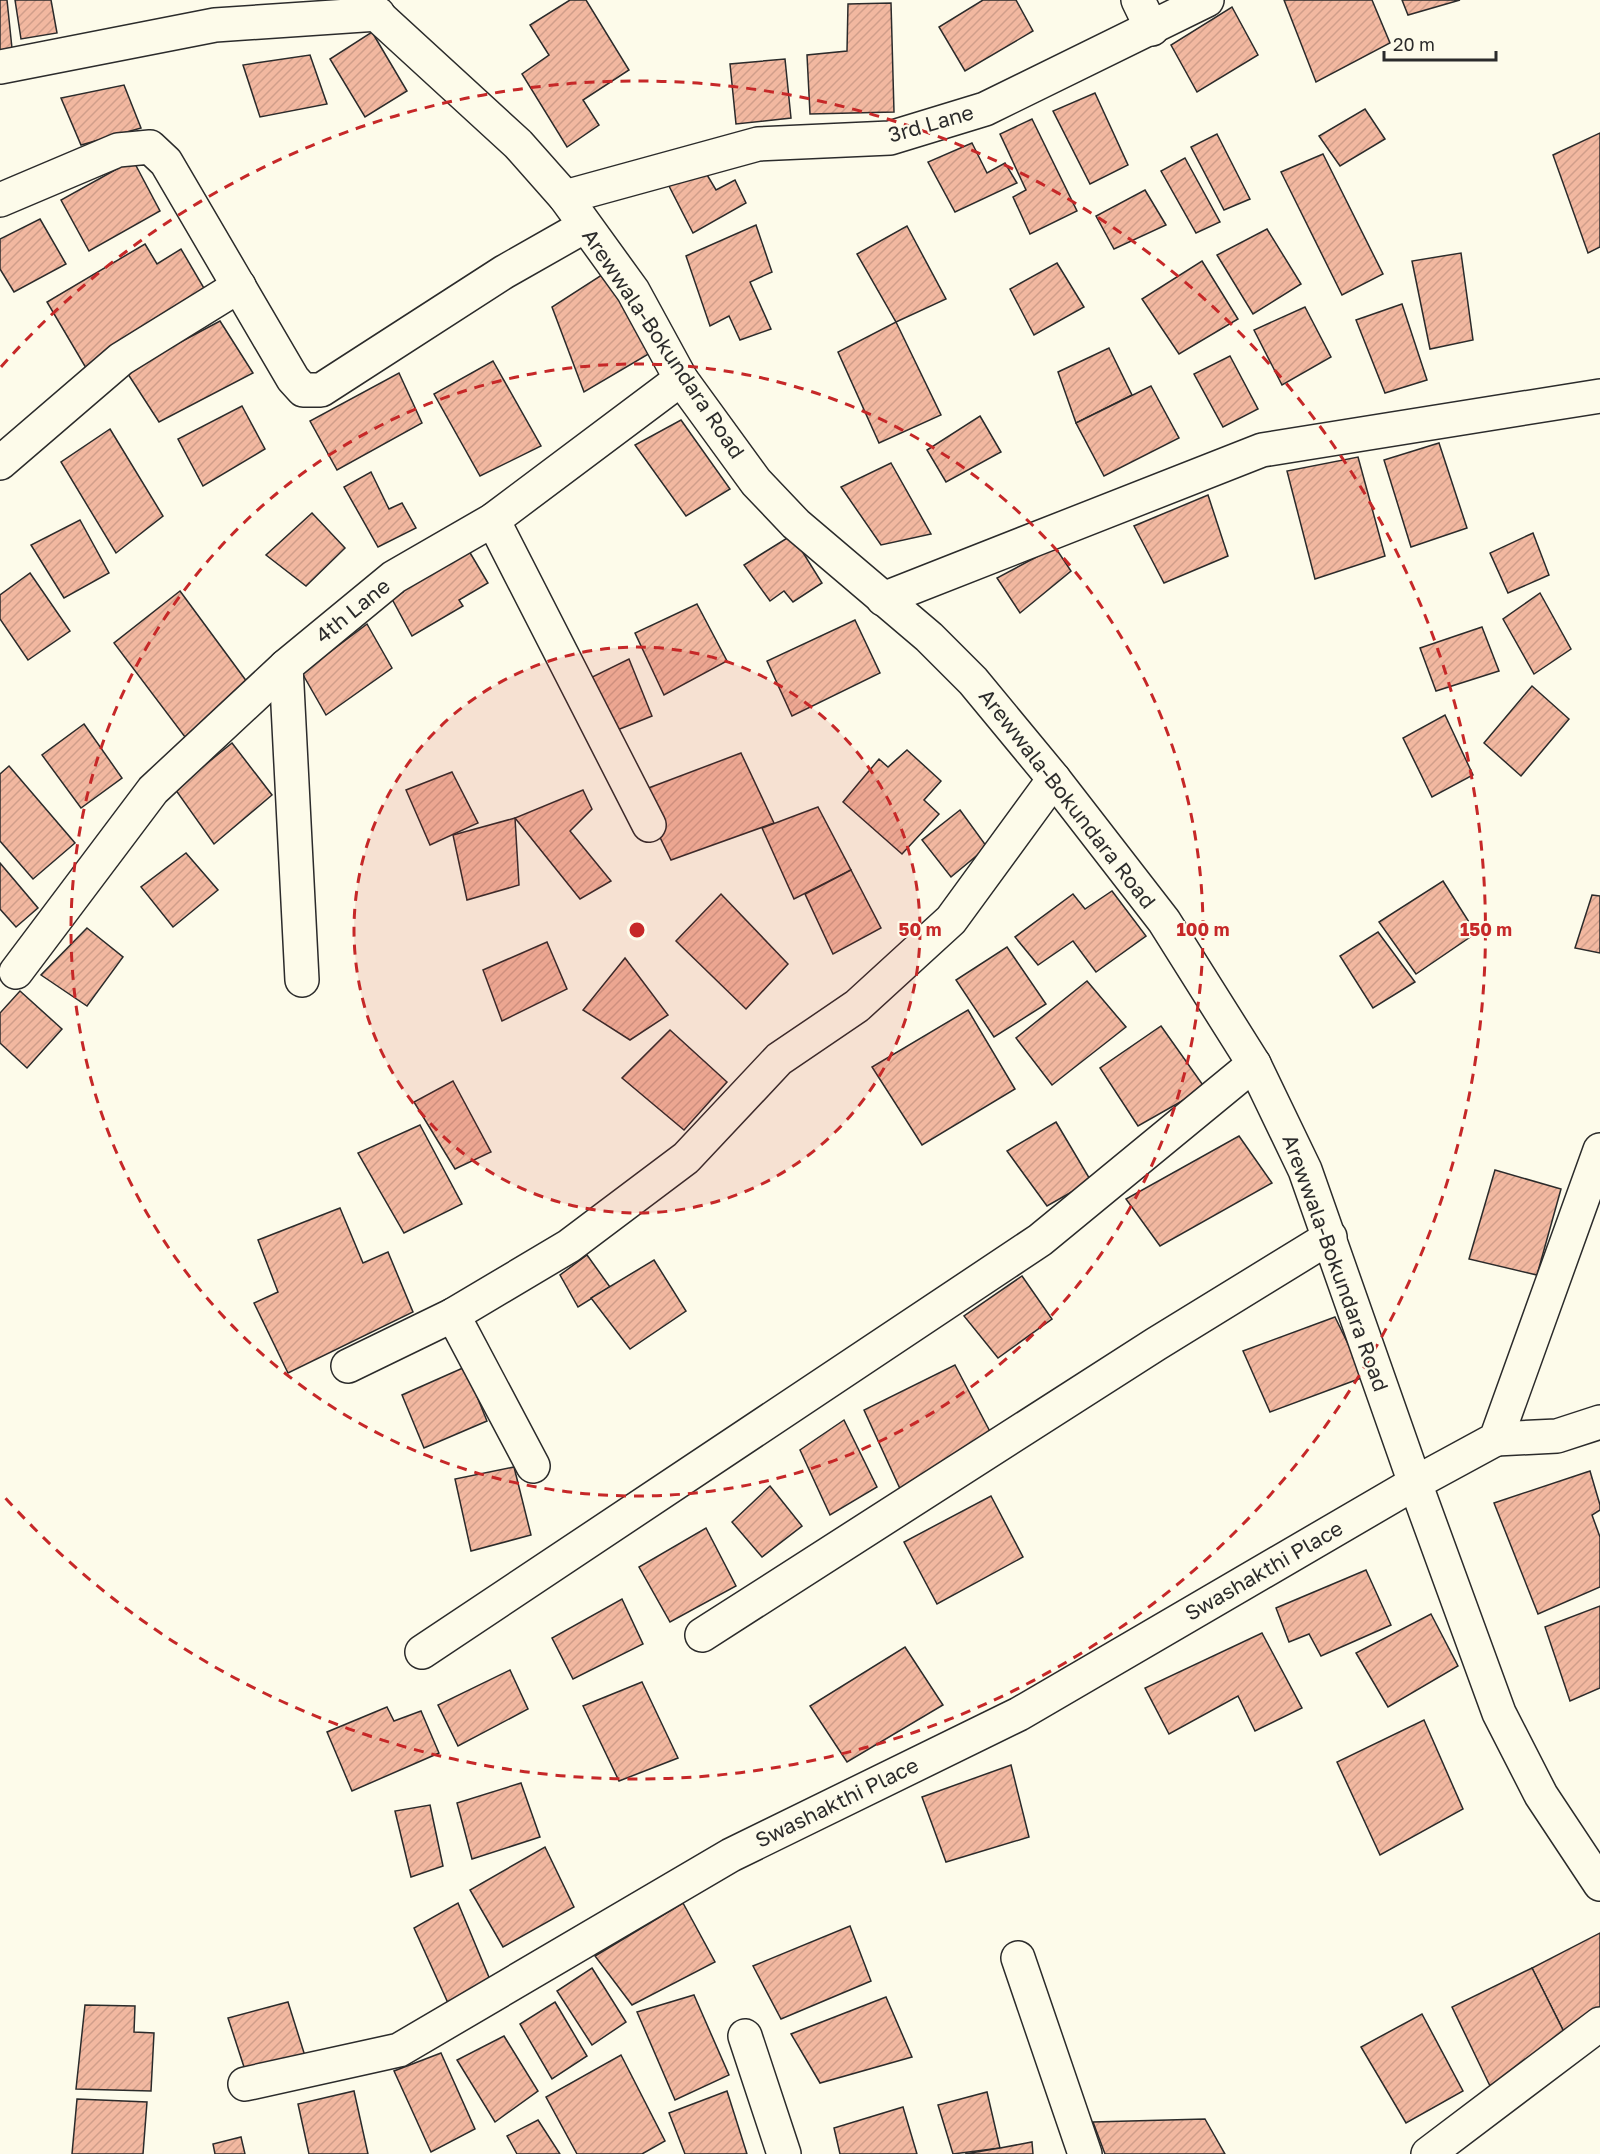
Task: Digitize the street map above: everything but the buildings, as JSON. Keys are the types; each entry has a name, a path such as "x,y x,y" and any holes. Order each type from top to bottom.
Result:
{"street":[{"path":"1137,0 1152,29"},
{"name":"3rd Lane","path":"565,197 758,144 890,138 985,109 1207,0"},
{"path":"0,67 215,25 369,7"},
{"name":"Arewwala-Bokundara Road","path":"369,7 518,144 565,197 633,291 681,379 756,483 796,524 929,637 973,681 1054,778 1164,921 1254,1064 1305,1170 1499,1713 1540,1796 1600,1884"},
{"path":"0,200 118,150 150,147 166,162 293,379 303,390 321,390 504,272 585,226"},
{"path":"0,463 121,359 239,286"},
{"name":"4th Lane","path":"16,972 153,790 286,666 394,577 493,520 681,379"},
{"path":"883,598 1262,450 1600,396"},
{"path":"493,520 649,825"},
{"path":"286,666 302,981"},
{"path":"348,1366 453,1315 568,1246 686,1158 779,1059 857,1006 951,920 1054,778"},
{"path":"422,1653 1040,1240 1254,1064"},
{"path":"1600,1150 1496,1439 1557,1436 1600,1422"},
{"path":"702,1635 1146,1351 1330,1237"},
{"path":"453,1315 532,1466"},
{"name":"Swashakthi Place","path":"245,2084 399,2050 731,1855 1019,1714 1415,1483 1461,1461 1496,1439"},
{"path":"1018,1958 1085,2154"},
{"path":"1428,2154 1600,2024"},
{"path":"745,2036 784,2154"}]}
